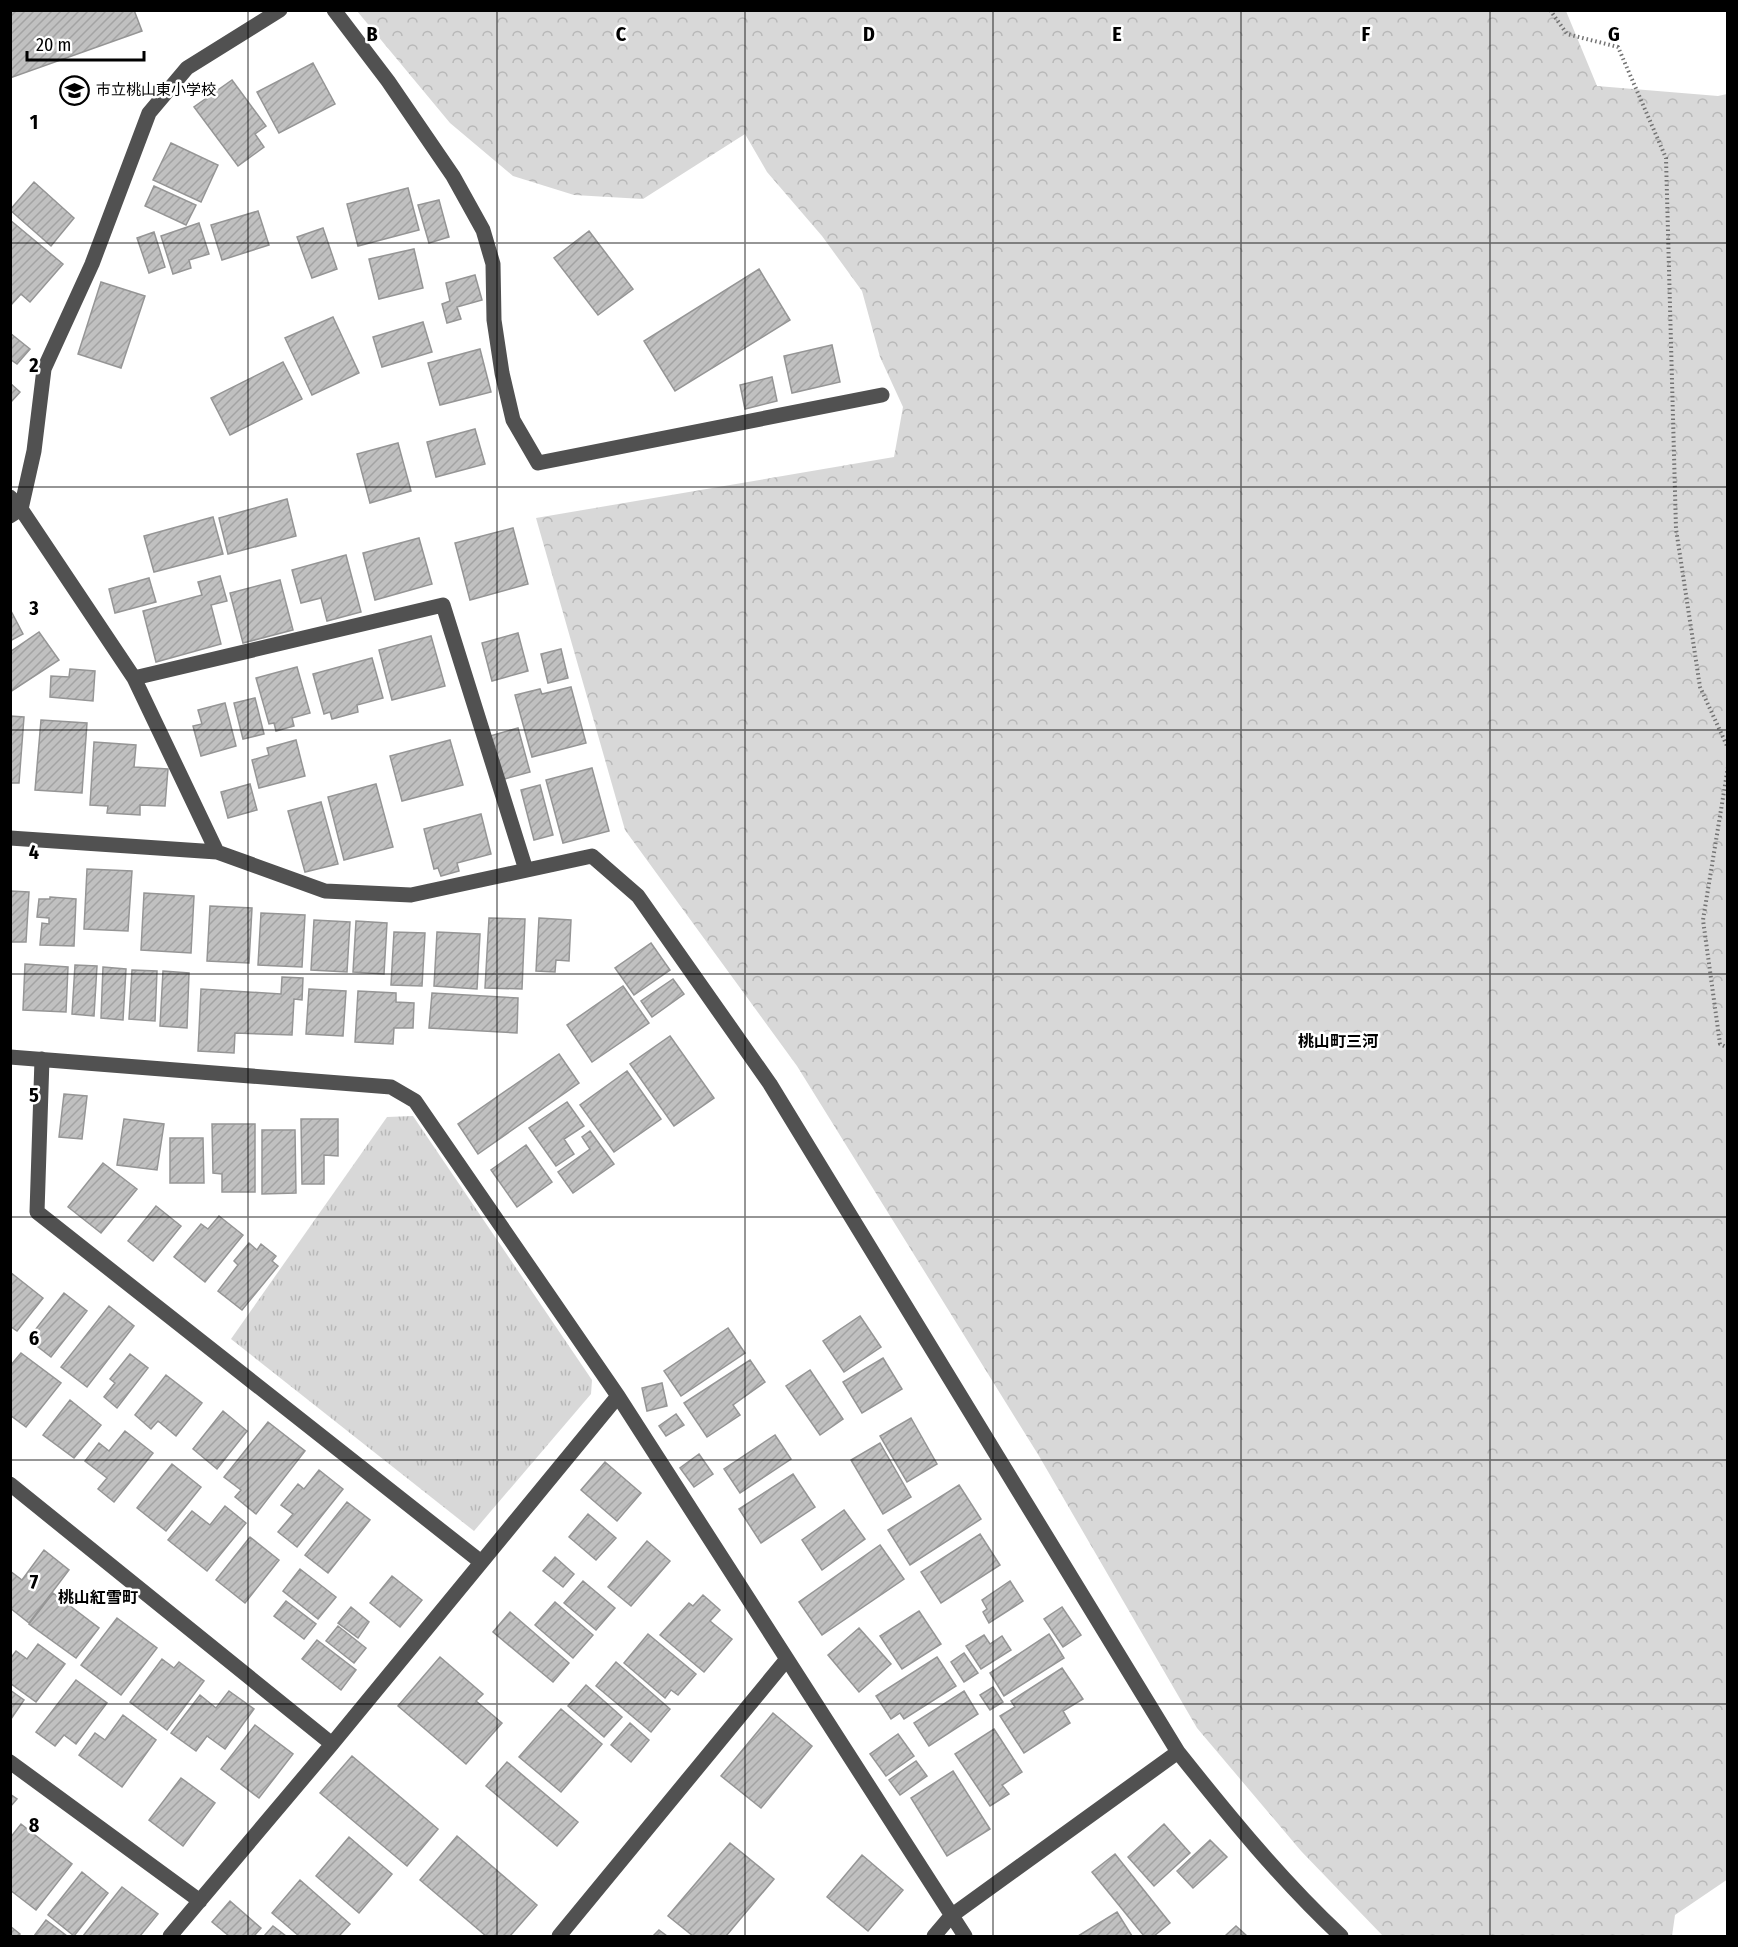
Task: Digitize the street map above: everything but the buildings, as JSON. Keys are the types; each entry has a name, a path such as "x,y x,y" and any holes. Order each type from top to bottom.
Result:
{"street":[{"path":"16,512 34,451 44,369 92,264 149,113 187,68 280,10"},
{"path":"334,10 388,81 446,166 483,230 493,264 494,320 502,373 513,420 538,463 882,395"},
{"path":"10,497 16,512 134,678 217,852"},
{"path":"134,678 443,605 526,870"},
{"path":"10,838 217,852 325,891 411,895 592,856 639,896 770,1084 1178,1752 1238,1827 1319,1916 1341,1936"},
{"path":"10,1057 391,1087 415,1101 618,1396 965,1936"},
{"path":"42,1059 37,1212 481,1562"},
{"path":"170,1936 332,1744 618,1396"},
{"path":"10,1484 332,1744"},
{"path":"559,1936 787,1659"},
{"path":"934,1936 951,1916 1178,1752"},
{"path":"10,1762 200,1901"}],"path":[{"path":"1550,10 1567,33 1618,47 1666,158 1676,529 1701,687 1728,748"},
{"path":"1728,767 1703,920 1720,1044 1728,1048"}],"green space":[{"path":"357,11 1566,11 1597,86 1718,96 1727,94 1728,1879 1675,1915 1672,1936 1383,1936 1301,1851 1197,1728 1039,1456 797,1066 625,830 536,518 894,457 903,407 880,357 862,291 822,236 767,172 745,134 643,199 574,195 513,176 450,123"},
{"path":"413,1116 592,1380 591,1394 474,1531 231,1339 387,1117"}],"place":[{"name":"市立桃山東小学校","path":"75,90"}],"district":[{"name":"桃山町三河","path":"1338,1041"},
{"name":"桃山紅雪町","path":"98,1597"}]}
